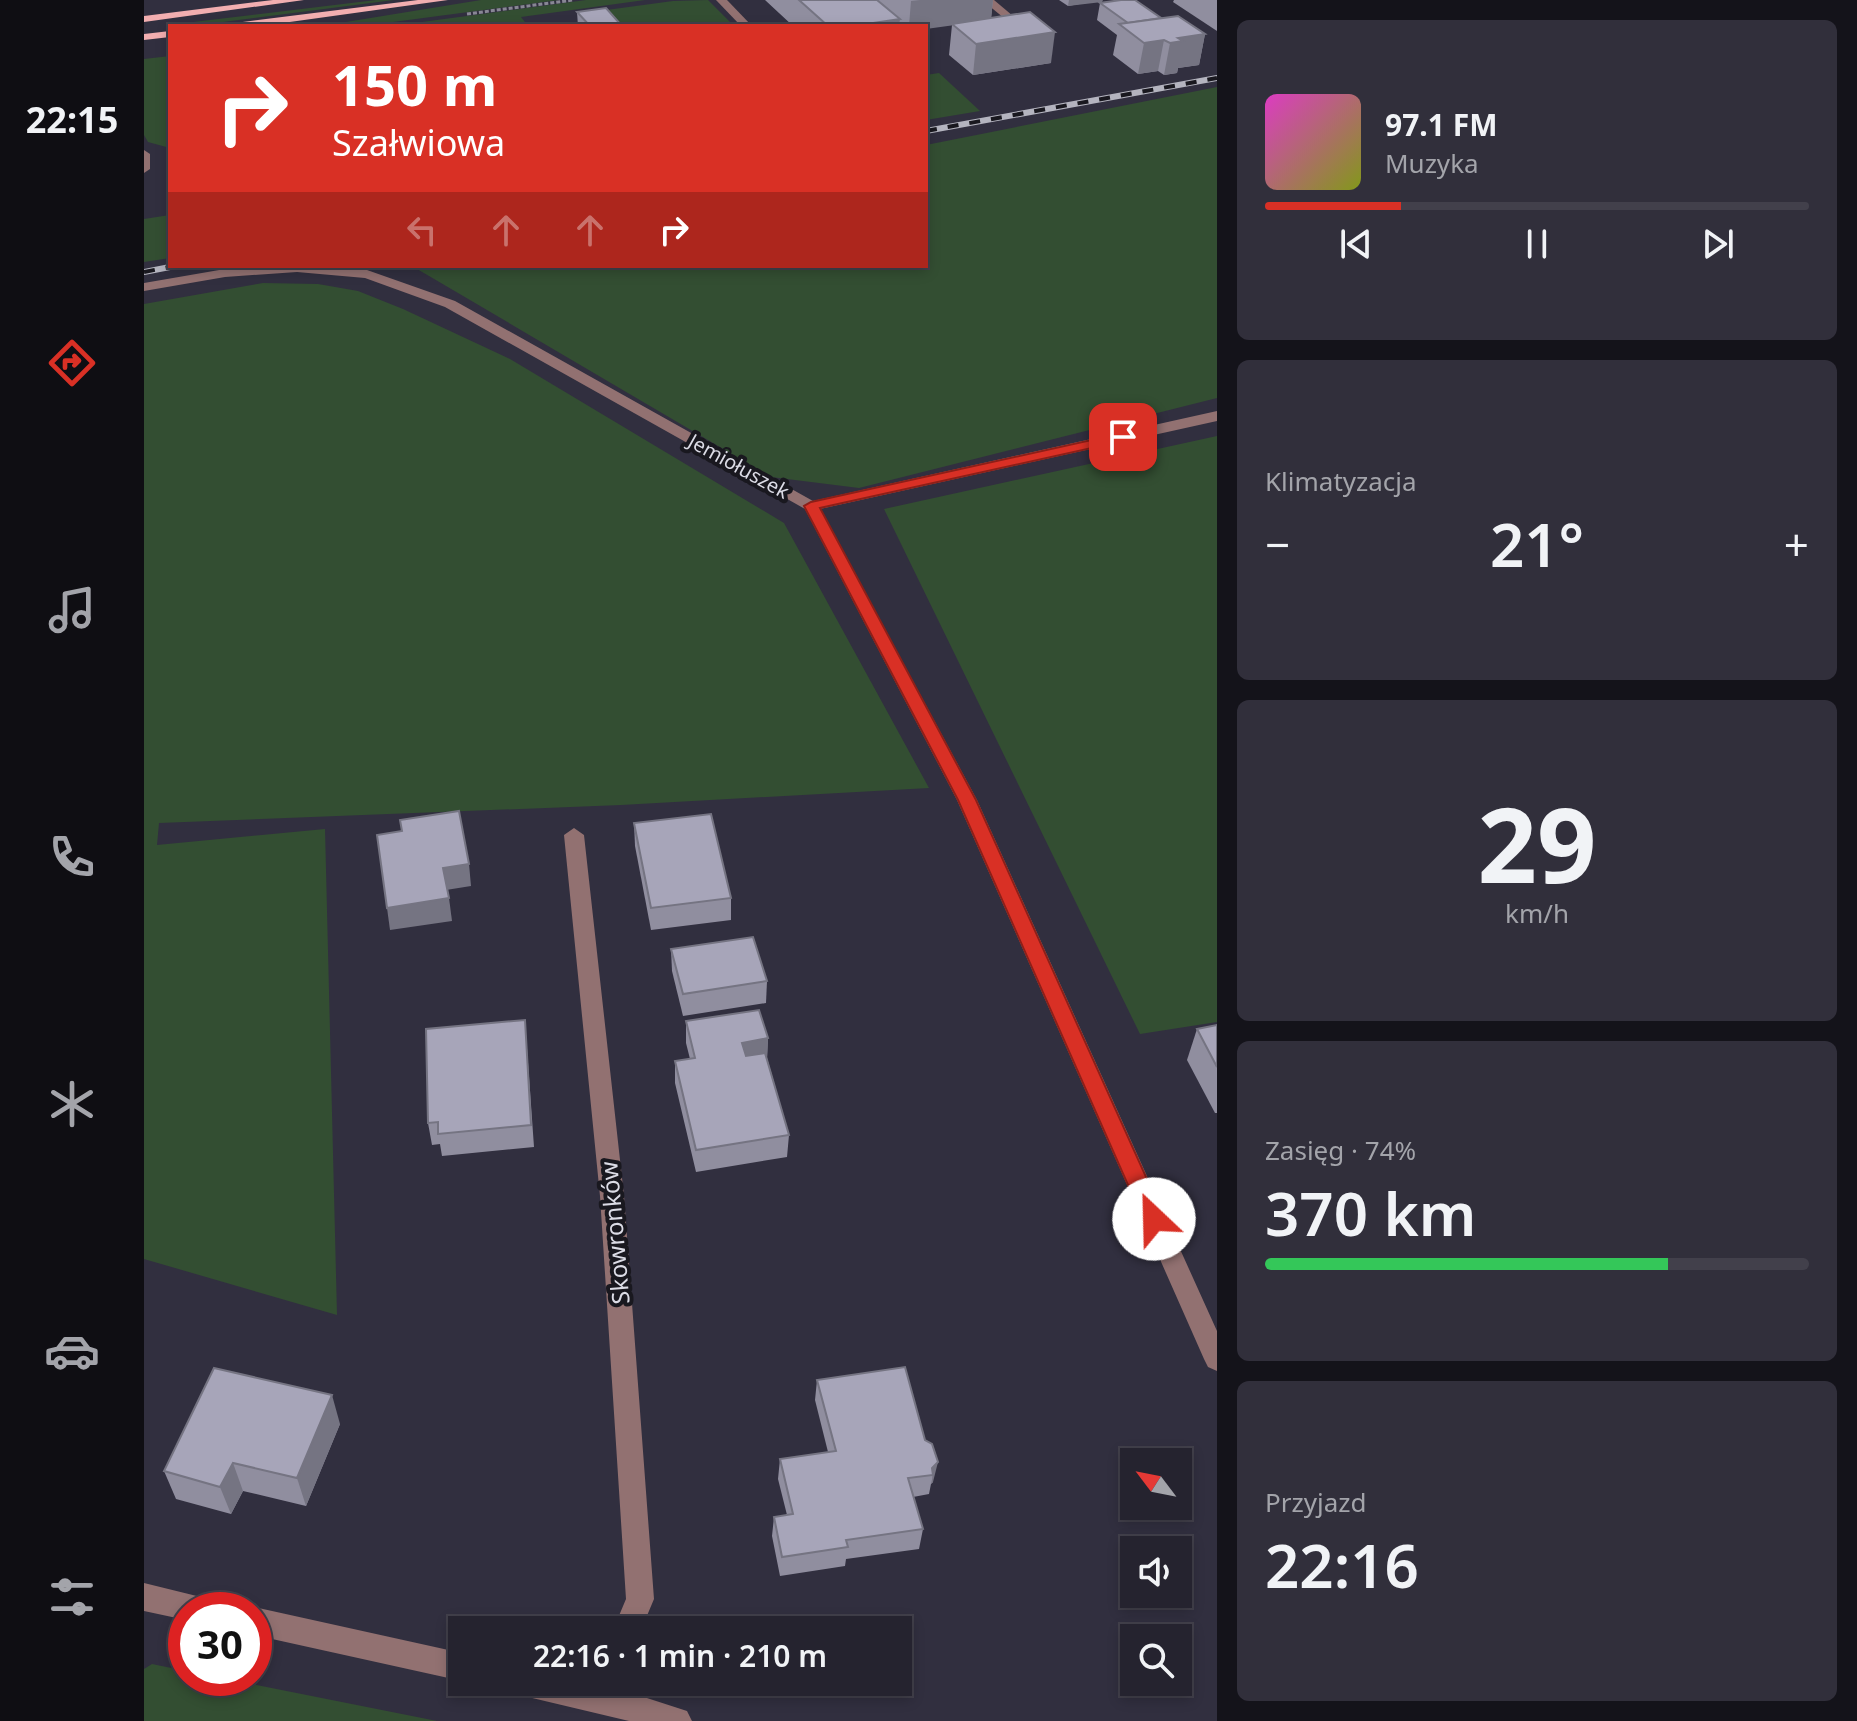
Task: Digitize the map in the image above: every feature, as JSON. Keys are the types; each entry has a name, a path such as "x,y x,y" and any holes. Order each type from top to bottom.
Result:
{"main road":[{"path":"144,19 299,0"},
{"path":"251,24 443,0"},
{"path":"144,37 168,34"}],"street":[{"path":"721,0 745,24"},
{"path":"987,0 1014,21"},
{"path":"144,154 144,169"},
{"name":"Jemiołuszek","path":"144,287 225,273 297,268 367,274 450,304 811,506 967,800 1217,1359"},
{"path":"811,506 1217,416"},
{"name":"Skowronków","path":"574,835 612,1196 640,1599 633,1616"},
{"path":"144,1597 168,1602"},
{"path":"272,1625 448,1664"},
{"path":"606,1700 677,1721"}],"path":[{"path":"468,14 573,0"}],"green space":[{"path":"376,0 394,0 208,24 185,23"},
{"path":"481,0 559,0 378,24 346,22"},
{"path":"586,0 645,0 521,17 526,24 407,24"},
{"path":"708,0 732,24 609,24 599,11 673,1"},
{"path":"168,56 168,147 148,142 144,135 144,59"},
{"path":"939,73 980,111 928,120 928,75"},
{"path":"1217,87 1217,398 859,488 771,477 415,268 928,268 928,145"},
{"path":"168,215 168,258 144,262 144,219"},
{"path":"263,283 318,284 358,291 403,309 510,359 784,523 929,788 621,805 159,823 157,845 325,829 337,1315 144,1259 144,304"},
{"path":"1217,436 1217,1022 1140,1034 884,509"},
{"path":"152,1664 168,1667 168,1696 272,1696 272,1688 437,1721 144,1721 144,1669"}],"building":[{"path":"799,0 877,0 900,19 866,24 826,24"},
{"path":"1135,0 1161,18 1128,23 1100,3"},
{"path":"606,8 620,24 588,24 577,12"},
{"path":"1030,12 1055,32 976,44 952,24"},
{"path":"1178,16 1205,34 1178,38 1183,41 1170,43 1164,40 1144,43 1119,24"},
{"path":"459,811 469,864 443,868 449,898 387,908 377,835 402,831 400,820"},
{"path":"711,814 731,898 651,908 634,823"},
{"path":"753,937 767,981 683,994 671,949"},
{"path":"759,1010 768,1038 742,1043 746,1056 765,1053 789,1135 696,1150 675,1061 695,1058 686,1021"},
{"path":"525,1020 531,1125 438,1134 438,1122 428,1123 426,1029"},
{"path":"1217,1025 1217,1067 1197,1029"},
{"path":"905,1367 925,1440 932,1444 938,1462 932,1468 933,1475 908,1478 923,1529 846,1540 848,1547 782,1557 774,1517 793,1514 780,1459 836,1451 817,1380"},
{"path":"214,1368 332,1395 297,1478 233,1463 220,1487 164,1471"}],"railway":[{"path":"928,131 1217,78"},
{"path":"144,272 168,267"}],"route":[{"path":"1123,437 811,506 967,800 1154,1219"}]}
